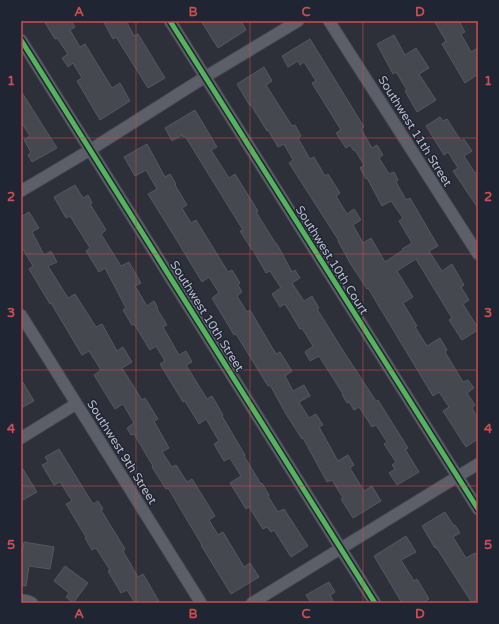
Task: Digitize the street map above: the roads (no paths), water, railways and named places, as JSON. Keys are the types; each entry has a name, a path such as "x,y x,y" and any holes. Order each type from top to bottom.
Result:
{"street":[{"name":"Southwest 10th Court","path":"170,21 478,510"},
{"path":"21,191 298,21"},
{"name":"Southwest 11th Street","path":"329,21 478,254"},
{"name":"Southwest 10th Street","path":"21,40 375,603"},
{"name":"Southwest 9th Street","path":"21,315 201,603"},
{"path":"21,438 76,404"},
{"path":"252,603 478,464"}]}
